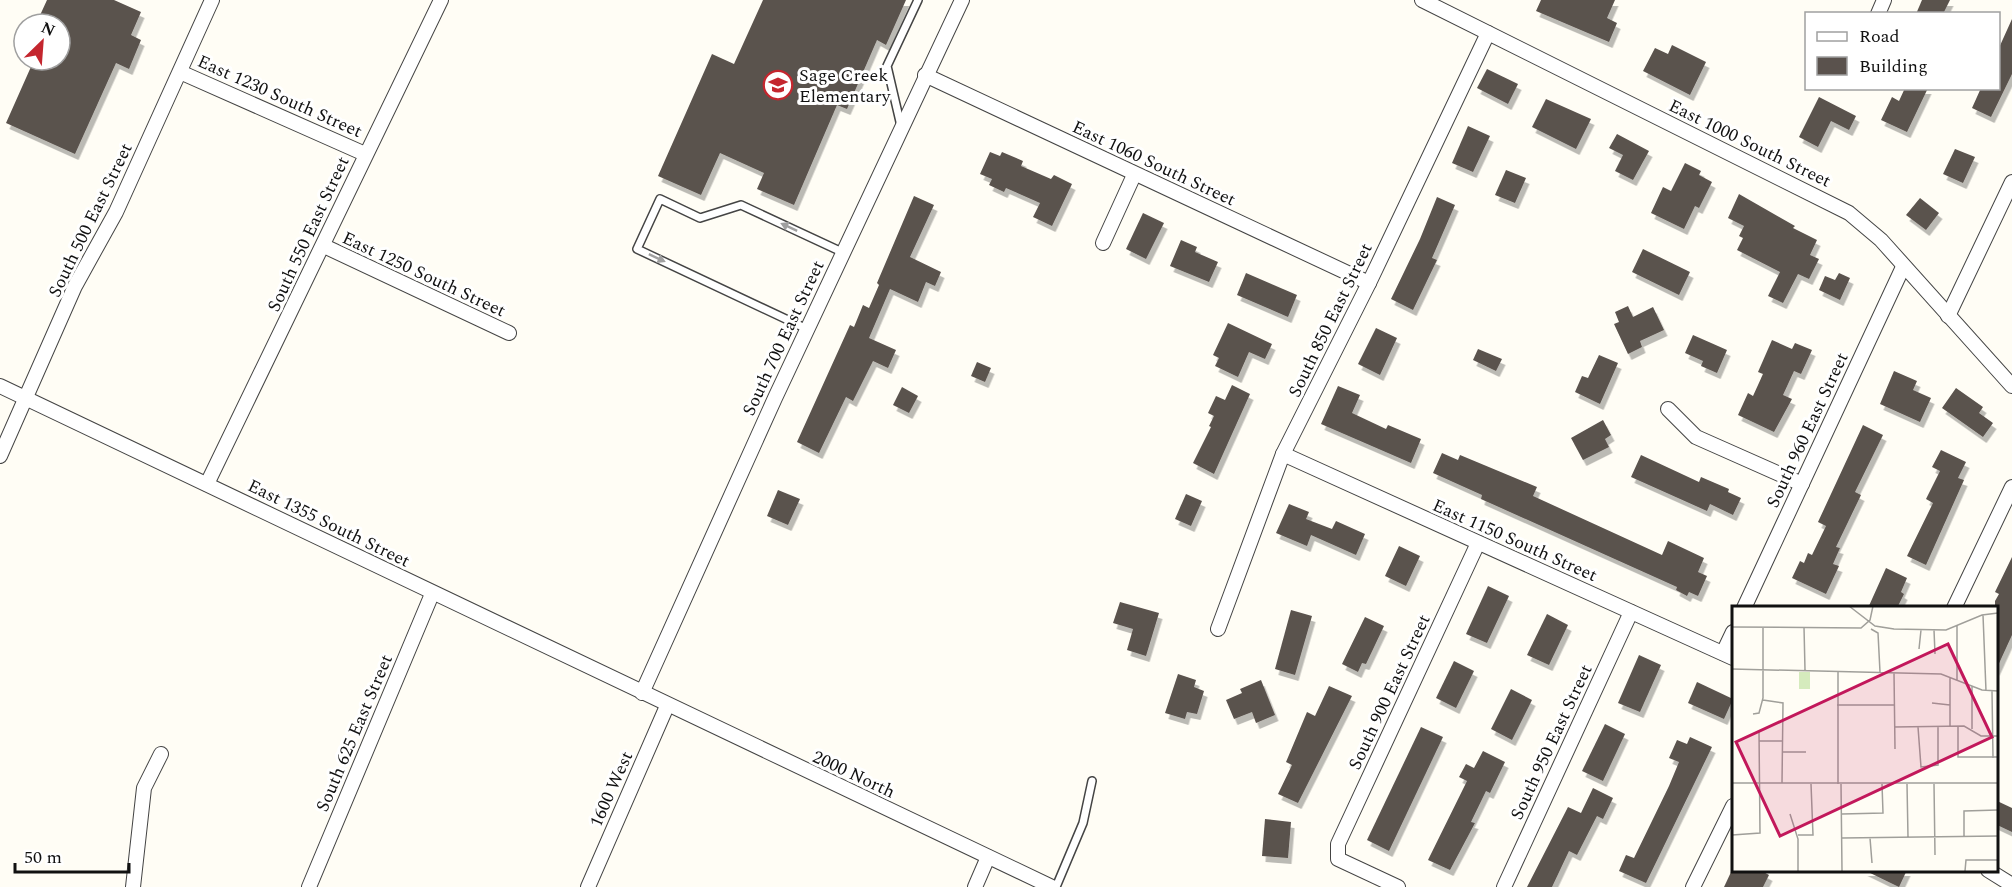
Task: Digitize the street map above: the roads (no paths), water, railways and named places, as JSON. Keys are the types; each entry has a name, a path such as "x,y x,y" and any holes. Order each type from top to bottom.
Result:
{"street":[{"name":"South 500 East Street","path":"0,456 75,286 116,212 212,0"},
{"name":"South 550 East Street","path":"207,484 441,0"},
{"name":"South 700 East Street","path":"642,693 842,252 962,0"},
{"name":"East 1000 South Street","path":"1422,0 1849,213 1866,225 2012,386"},
{"name":"South 850 East Street","path":"1218,629 1283,454 1369,283 1488,33"},
{"name":"East 1230 South Street","path":"180,72 365,154"},
{"name":"East 1060 South Street","path":"925,75 1134,175 1369,283"},
{"path":"1103,243 1134,175"},
{"path":"1948,316 2012,182"},
{"name":"East 1250 South Street","path":"324,246 509,333"},
{"name":"South 960 East Street","path":"1745,606 1903,267"},
{"name":"East 1355 South Street","path":"0,386 642,693"},
{"path":"1668,409 1696,436 1802,484"},
{"name":"East 1150 South Street","path":"1283,454 1728,655"},
{"path":"1955,606 2012,487"},
{"name":"South 900 East Street","path":"1398,887 1338,859 1338,844 1478,543"},
{"name":"South 625 East Street","path":"309,887 432,594"},
{"name":"South 950 East Street","path":"1504,887 1631,612"},
{"path":"1728,655 1732,637"},
{"name":"2000 North","path":"642,693 1054,887"},
{"name":"1600 West","path":"588,887 667,706"},
{"path":"133,887 144,788 161,754"},
{"path":"1693,887 1732,808"},
{"path":"975,887 988,857"},
{"path":"1991,872 2012,885"}],"lane":[{"path":"901,126 887,66 918,0"},
{"path":"807,329 637,249 660,199 700,218 741,205 842,252"},
{"path":"1054,887 1083,823 1092,781"}],"place":[{"name":"Sage Creek Elementary","path":"778,85"}]}
